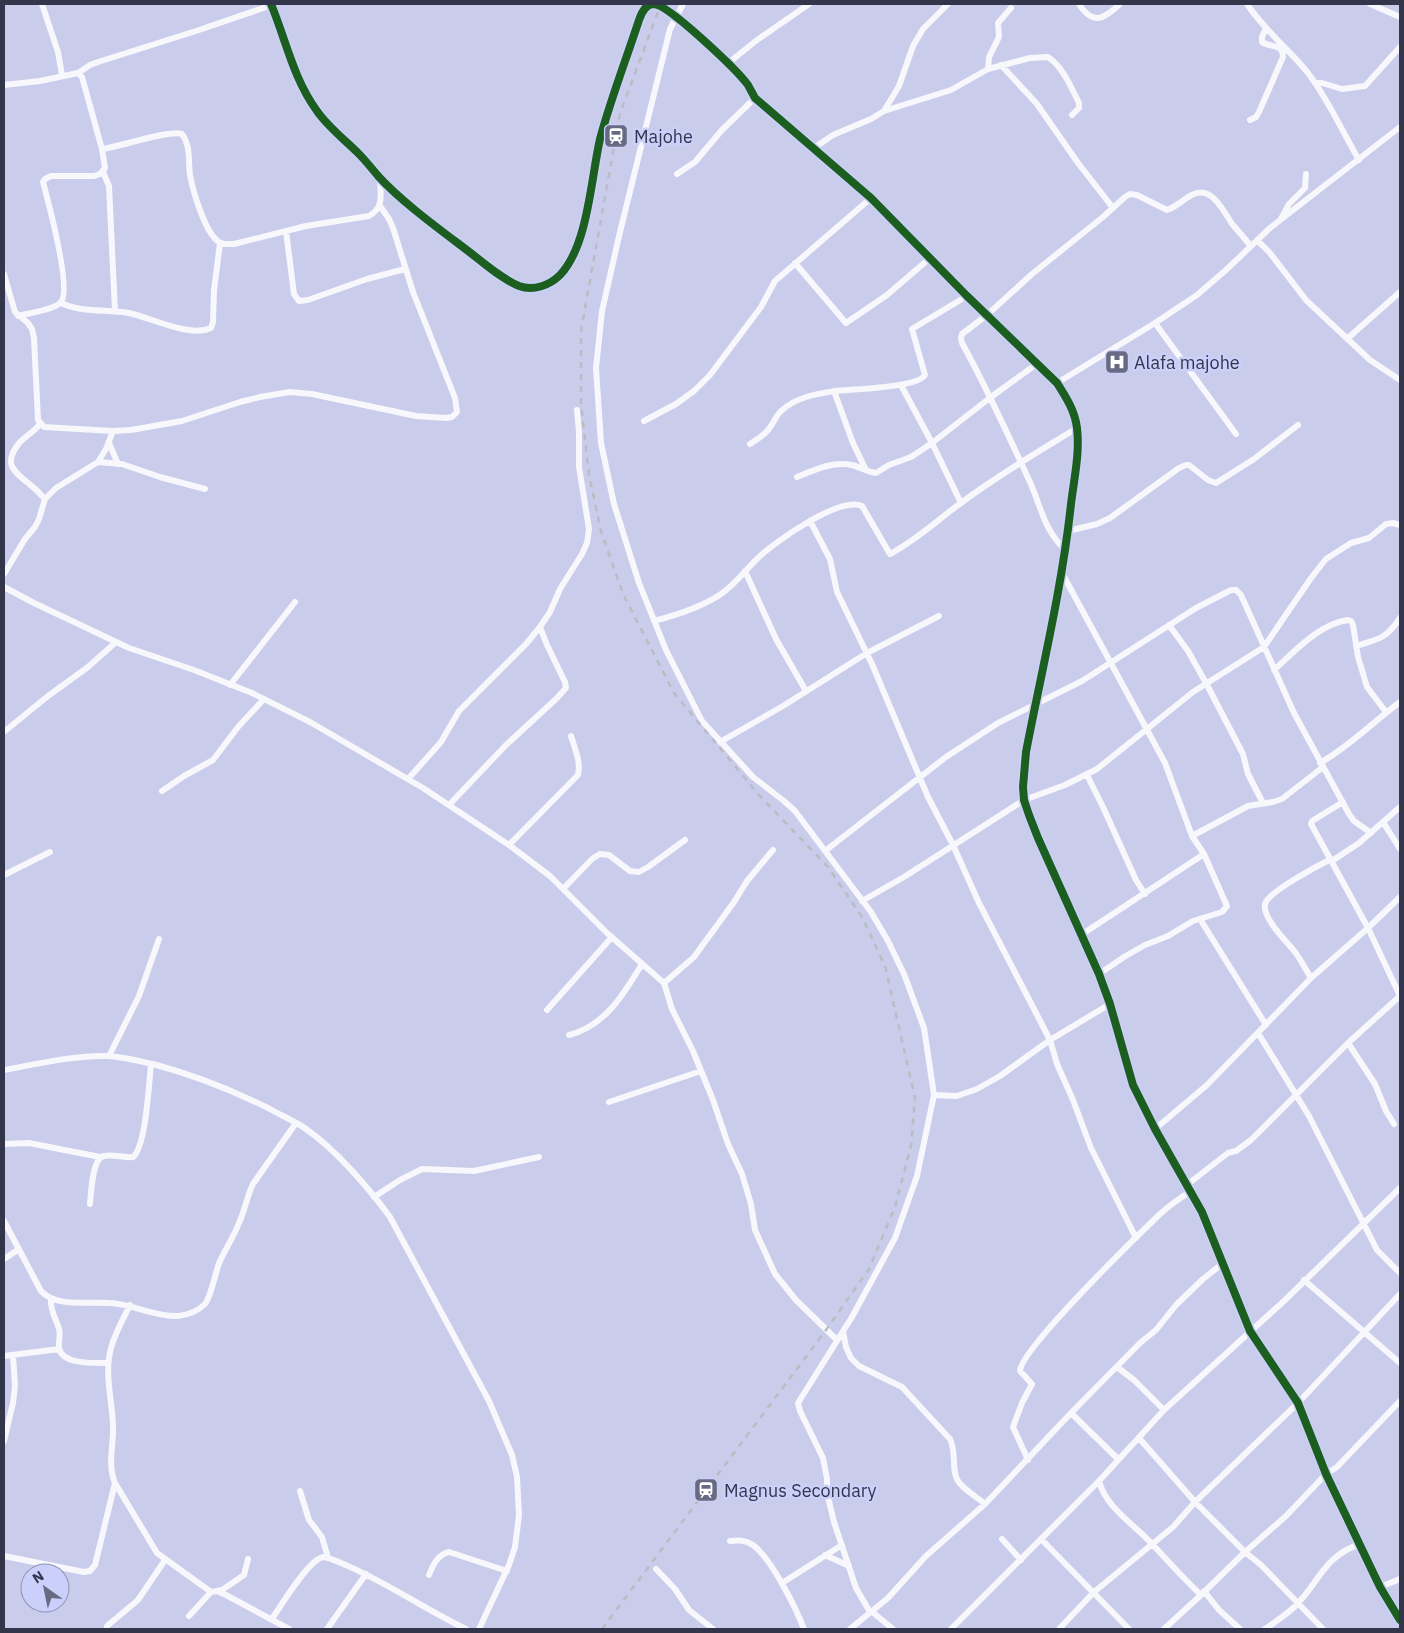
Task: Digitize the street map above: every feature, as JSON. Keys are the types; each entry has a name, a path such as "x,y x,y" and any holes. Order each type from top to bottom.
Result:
{"street":[{"path":"42,4 58,52 62,75"},
{"path":"4,85 40,81 78,73 98,62 196,31 272,4 289,57 306,96 318,113 380,177 454,240 518,286 539,288 550,283 560,275 569,263 579,239 600,140 610,105 642,13 648,4 660,6 676,16 727,64 747,84 755,98 871,198 967,296 1057,383 1067,398 1075,417 1077,454 1066,550 1026,752 1024,800 1038,838 1099,974 1110,1004 1133,1085 1155,1129 1188,1184 1202,1212 1250,1331 1298,1403 1326,1474 1380,1587 1400,1620"},
{"path":"683,4 670,30 602,312 596,368 601,444 614,504 637,575 666,650 702,721 753,777 789,805 862,901 888,941 904,974 924,1028 934,1095 917,1176 895,1238 843,1331 798,1403 823,1458 827,1479 827,1493 834,1522 856,1588 870,1612 893,1629"},
{"path":"727,64 757,40 809,4"},
{"path":"884,111 899,86 913,46 920,34 930,21 948,4"},
{"path":"1079,4 1085,13 1100,18 1107,16 1120,4"},
{"path":"1246,4 1315,83 1359,160"},
{"path":"1370,4 1400,17"},
{"path":"988,69 989,57 999,37 998,23 1000,18 1011,8"},
{"path":"1250,120 1256,117 1283,57 1280,49 1275,45 1262,42 1266,28"},
{"path":"1315,83 1342,89 1365,86 1400,47"},
{"path":"814,148 833,135 871,119 884,111 951,90 988,69 1030,58 1048,57 1056,63 1079,103 1079,108 1072,115"},
{"path":"1001,65 1037,104 1078,164 1113,208"},
{"path":"78,73 82,77 102,149 105,168 103,172 109,186 115,312"},
{"path":"676,174 695,162 722,130 755,98"},
{"path":"1057,383 1198,295 1280,220 1400,127"},
{"path":"102,149 122,146 171,133 178,132 182,134 188,145 192,184 209,230 220,242 234,244 286,230 369,216 376,212 380,206 380,177"},
{"path":"18,316 56,307 61,303 64,291 52,212 43,182 51,176 94,176 103,172"},
{"path":"1280,220 1289,204 1304,188 1306,174"},
{"path":"1066,550 1050,532 991,397 961,338 962,334 1130,194 1137,195 1169,210 1190,196 1203,192 1214,198 1251,246"},
{"path":"644,421 676,404 710,376 761,307 775,281 871,198"},
{"path":"4,274 15,312 32,329 38,420 40,424 50,428 113,431 182,421 253,398 290,392 312,394 416,416 452,417 457,412 455,398 413,292 393,228 380,206"},
{"path":"286,230 294,294 299,301 308,300 367,279 405,269"},
{"path":"1257,240 1270,253 1306,300 1370,360 1399,377"},
{"path":"61,303 76,308 129,314 201,332 211,328 213,322 214,290 220,242"},
{"path":"795,263 846,323 887,295 930,258"},
{"path":"1348,338 1400,292"},
{"path":"750,444 768,431 780,412 807,396 901,385 917,381 925,375 912,329 967,296"},
{"path":"1155,323 1236,434"},
{"path":"797,477 815,469 833,465 852,465 876,473 889,465 911,457 1038,363"},
{"path":"901,385 961,503"},
{"path":"834,392 853,443 866,470"},
{"path":"408,779 441,742 459,711 526,644 540,627 582,554 588,535 589,523 580,467 577,410"},
{"path":"40,424 36,430 17,446 13,452 10,464 12,470 45,499"},
{"path":"1068,531 1097,524 1110,518 1179,468 1186,465 1189,465 1212,482 1216,483 1223,480 1298,425"},
{"path":"654,621 682,612 719,595 728,589 768,549 810,521 841,507 858,504 862,506 890,554 922,535 961,503 1020,462 1077,428"},
{"path":"4,574 18,550 35,527 45,499 56,488 98,462 109,443 113,431"},
{"path":"109,443 118,464"},
{"path":"98,462 118,464 205,489"},
{"path":"810,521 830,560 837,592 867,654 920,777 979,903 1050,1040 1057,1064 1091,1148 1136,1238"},
{"path":"862,901 1024,800 1087,775 1206,683 1264,648 1326,559 1351,543 1369,538 1386,524 1400,525"},
{"path":"746,571 776,639 806,691"},
{"path":"1062,573 1164,763 1192,836 1204,854 1227,906 1222,912 1200,919 1124,957 1099,974"},
{"path":"4,587 129,648 194,670 264,699 342,740 408,779 510,845 563,889 612,937 664,983 672,1009 701,1071 728,1144 742,1174 756,1230 775,1274 796,1300 837,1340"},
{"path":"825,851 946,757 998,723 1082,681 1169,625 1230,590 1236,590 1241,594 1274,670 1321,765 1354,821 1371,833"},
{"path":"230,685 295,602"},
{"path":"720,742 867,654 939,616"},
{"path":"1356,646 1389,634 1400,618"},
{"path":"1274,670 1322,630 1344,620 1351,621 1367,687 1386,712"},
{"path":"1169,625 1188,651 1206,683 1243,754 1248,774 1263,803"},
{"path":"449,805 531,720 566,688 540,627"},
{"path":"5,731 88,667 116,642"},
{"path":"162,791 213,760 232,733 264,699"},
{"path":"1192,836 1240,809 1282,799 1400,702"},
{"path":"510,845 578,775 578,759 571,736"},
{"path":"1087,775 1136,880 1145,894"},
{"path":"1188,1184 1228,1153 1236,1152 1251,1140 1348,1043 1400,996 1368,928 1311,823 1343,802"},
{"path":"1311,978 1296,954 1277,931 1266,911 1265,905 1267,900 1308,871 1331,860 1371,833 1400,807"},
{"path":"1383,822 1400,849"},
{"path":"563,889 592,859 600,854 609,855 630,871 639,872 684,840"},
{"path":"664,983 694,957 747,881 773,850"},
{"path":"4,875 50,852"},
{"path":"1081,935 1204,854"},
{"path":"1155,1129 1207,1085 1311,978 1400,897"},
{"path":"1200,919 1266,1026"},
{"path":"546,1010 612,937"},
{"path":"109,1056 139,996 159,940"},
{"path":"569,1035 582,1032 614,1006 642,964"},
{"path":"934,1095 957,1096 966,1094 1000,1076 1050,1040 1110,1004"},
{"path":"1258,1033 1309,1116 1378,1250 1400,1274"},
{"path":"1348,1043 1375,1084 1386,1111 1394,1124"},
{"path":"4,1070 82,1058 109,1056 130,1058 206,1080 296,1123 319,1139 374,1197 390,1217 489,1401 512,1454 518,1477 519,1515 515,1547 507,1571 480,1629"},
{"path":"4,1144 29,1143 100,1157 106,1155 133,1157 138,1152 146,1109 151,1064"},
{"path":"609,1102 701,1071"},
{"path":"4,1221 41,1291 51,1299 76,1303 108,1302 177,1316 194,1312 206,1302 220,1261 240,1221 253,1184 296,1123"},
{"path":"90,1204 94,1172 100,1157"},
{"path":"374,1197 400,1180 422,1169 474,1171 539,1157"},
{"path":"951,1629 1042,1540 1164,1410 1271,1313 1400,1188"},
{"path":"1028,1460 1014,1427 1022,1404 1032,1384 1020,1371 1021,1365 1038,1341 1103,1270 1160,1213 1178,1198 1191,1191"},
{"path":"4,1259 19,1248"},
{"path":"850,1629 888,1598 935,1547 985,1504 1071,1413 1156,1330 1176,1305 1222,1264"},
{"path":"1304,1280 1400,1363"},
{"path":"1059,1629 1094,1592 1173,1527 1195,1502 1298,1403 1400,1294"},
{"path":"51,1299 51,1309 60,1333 59,1349 64,1357 74,1361 108,1363"},
{"path":"130,1305 115,1336 108,1363 113,1428 111,1466 115,1483 158,1553 165,1560 214,1591 272,1619 288,1629"},
{"path":"843,1331 846,1347 851,1358 859,1366 902,1387 950,1439 954,1447 954,1472 958,1481 985,1504"},
{"path":"4,1356 59,1349"},
{"path":"4,1441 15,1386 13,1355"},
{"path":"1117,1367 1134,1380 1164,1410"},
{"path":"1164,1629 1280,1521 1326,1474 1337,1467 1400,1401"},
{"path":"1071,1413 1118,1460"},
{"path":"1139,1438 1195,1502 1245,1552 1261,1565 1323,1629"},
{"path":"1099,1481 1105,1498 1113,1507 1153,1544 1180,1575 1240,1629"},
{"path":"4,1556 84,1572 90,1571 95,1565 115,1483"},
{"path":"300,1491 309,1520 322,1537 328,1558"},
{"path":"1002,1539 1021,1560"},
{"path":"1042,1540 1129,1629"},
{"path":"730,1541 744,1541 755,1546 782,1583 804,1629"},
{"path":"1265,1629 1298,1604 1318,1575 1337,1555 1350,1547 1361,1544"},
{"path":"782,1583 842,1545"},
{"path":"429,1574 440,1556 449,1552 507,1571"},
{"path":"825,1555 848,1566"},
{"path":"272,1619 291,1589 316,1560 323,1557 366,1574 466,1629"},
{"path":"189,1616 214,1591 222,1590 244,1575 248,1558"},
{"path":"107,1629 107,1626 138,1600 165,1560"},
{"path":"656,1570 675,1589 689,1610 713,1629"},
{"path":"327,1629 366,1574"},
{"path":"1380,1587 1400,1578"}],"railway":[{"path":"602,1629 826,1330 869,1269 895,1207 911,1146 915,1098 885,966 862,917 828,867 759,795 674,693 623,594 601,531 589,475 581,404 581,331 620,113 661,4"}],"cycle path":[{"path":"271,4 302,85 317,111 326,122 389,187 436,227 500,276 519,286 530,288 546,285 556,279 569,262 577,247 583,230 600,139 640,18 644,10 651,4 662,7 717,53 748,85 755,98 871,198 967,296 1057,383 1067,399 1074,416 1078,437 1077,456 1062,567 1026,752 1023,787 1024,800 1038,838 1099,974 1110,1004 1133,1085 1155,1129 1202,1212 1250,1331 1298,1403 1326,1474 1380,1587 1400,1620"}],"place":[{"name":"Majohe","path":"616,136"},
{"name":"Alafa majohe","path":"1117,362"},
{"name":"Magnus Secondary","path":"706,1490"}]}
